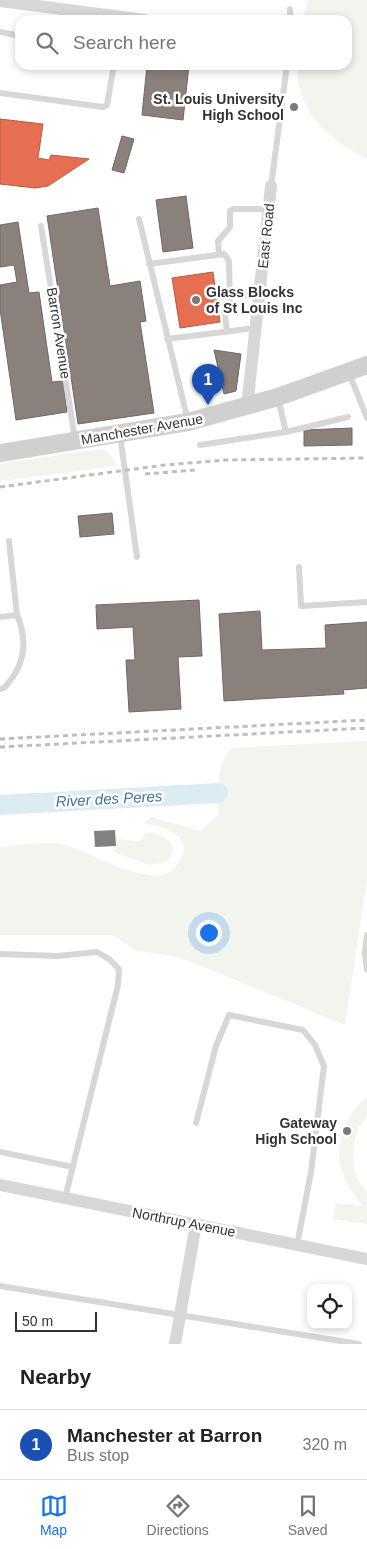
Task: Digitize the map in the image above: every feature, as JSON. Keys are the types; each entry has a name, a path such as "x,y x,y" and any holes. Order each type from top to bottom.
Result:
{"main road":[{"name":"Manchester Avenue","path":"0,452 120,435 188,422 247,407 367,365"}],"street":[{"path":"0,1 99,15"},
{"name":"East Road","path":"247,407 271,186"},
{"name":"Northrup Avenue","path":"0,1185 367,1259"},
{"path":"175,1344 196,1224"}],"lane":[{"path":"290,9 290,15"},
{"path":"0,32 15,35"},
{"path":"0,93 104,107 107,105 113,70"},
{"name":"East Road","path":"271,186 285,70"},
{"path":"219,255 218,241 230,227 230,211 233,208 269,209"},
{"path":"139,219 166,339 188,422"},
{"name":"Barron Avenue","path":"40,226 75,441"},
{"path":"149,264 224,254 229,261 229,310 225,314 227,332"},
{"path":"230,295 259,296"},
{"path":"166,339 255,328"},
{"path":"349,372 367,418"},
{"path":"278,397 286,432"},
{"path":"200,445 286,432 348,417"},
{"path":"120,435 138,557"},
{"path":"0,689 4,688 15,677 23,658 23,629 17,616 9,541"},
{"path":"299,567 302,606 367,602"},
{"path":"0,618 17,616"},
{"path":"367,935 365,952 367,970"},
{"path":"0,954 58,956 97,952 109,959 119,969 118,985 65,1198"},
{"path":"196,1122 216,1046 229,1015 303,1030 315,1044 324,1066 311,1172 297,1245"},
{"path":"0,1152 73,1167"},
{"path":"0,1286 359,1344"}],"shaded area":[{"path":"308,0 367,0 367,159 340,143 317,122 308,110 298,81 298,70 352,70 352,15 304,15"},
{"path":"100,449 112,457 116,466 0,481 0,464"},
{"path":"367,741 367,879 345,1025 182,958 135,950 113,935 0,935 0,847 54,843 67,846 137,873 154,875 168,873 178,864 183,854 184,846 181,839 168,830 143,823 151,817 201,831 218,815 220,770 222,762 232,748"},
{"path":"147,832 160,835 172,845 173,850 167,862 150,865 114,852 116,839 140,841"},
{"path":"367,1098 367,1113 355,1138 353,1155 358,1179 367,1192 367,1224 333,1219 336,1203 362,1206 344,1176 339,1156 342,1134 347,1122 358,1106"}],"building: Shops":[{"path":"0,119 43,124 38,158 49,160 51,155 89,159 48,186 35,188 0,184"},
{"name":"Glass Blocks of St Louis Inc","path":"213,272 220,322 180,328 172,278"}],"building: Industry":[{"path":"146,70 188,70 183,120 142,115"},
{"path":"122,136 134,139 124,173 112,170"},
{"path":"186,196 193,248 163,252 156,200"},
{"path":"98,208 110,286 140,281 146,321 140,322 154,413 78,424 47,216"},
{"path":"18,222 29,293 39,292 52,382 63,381 67,412 16,420 0,309 0,285 17,282 14,265 0,267 0,225"},
{"path":"214,350 241,354 236,391 224,394"},
{"path":"352,428 352,445 304,446 304,430"},
{"path":"112,513 114,534 80,537 78,516"},
{"path":"199,600 202,656 178,657 181,709 129,712 126,660 135,660 133,627 97,629 96,605"},
{"path":"260,611 262,650 326,648 325,625 367,622 367,688 343,690 344,694 224,701 219,614"}],"building: Other":[{"path":"115,830 116,846 95,847 94,831"}],"waterway":[{"name":"River des Peres","path":"0,805 218,793"}],"railway":[{"path":"0,487 165,465 225,460 367,458"},
{"path":"145,474 195,470"},
{"path":"0,739 367,720"},
{"path":"0,747 367,728"}],"place":[{"name":"St. Louis University High School","path":"294,107"},
{"name":"Glass Blocks of St Louis Inc","path":"196,300"},
{"name":"Manchester at Barron","path":"208,405"},
{"name":"Gateway High School","path":"347,1131"}]}
